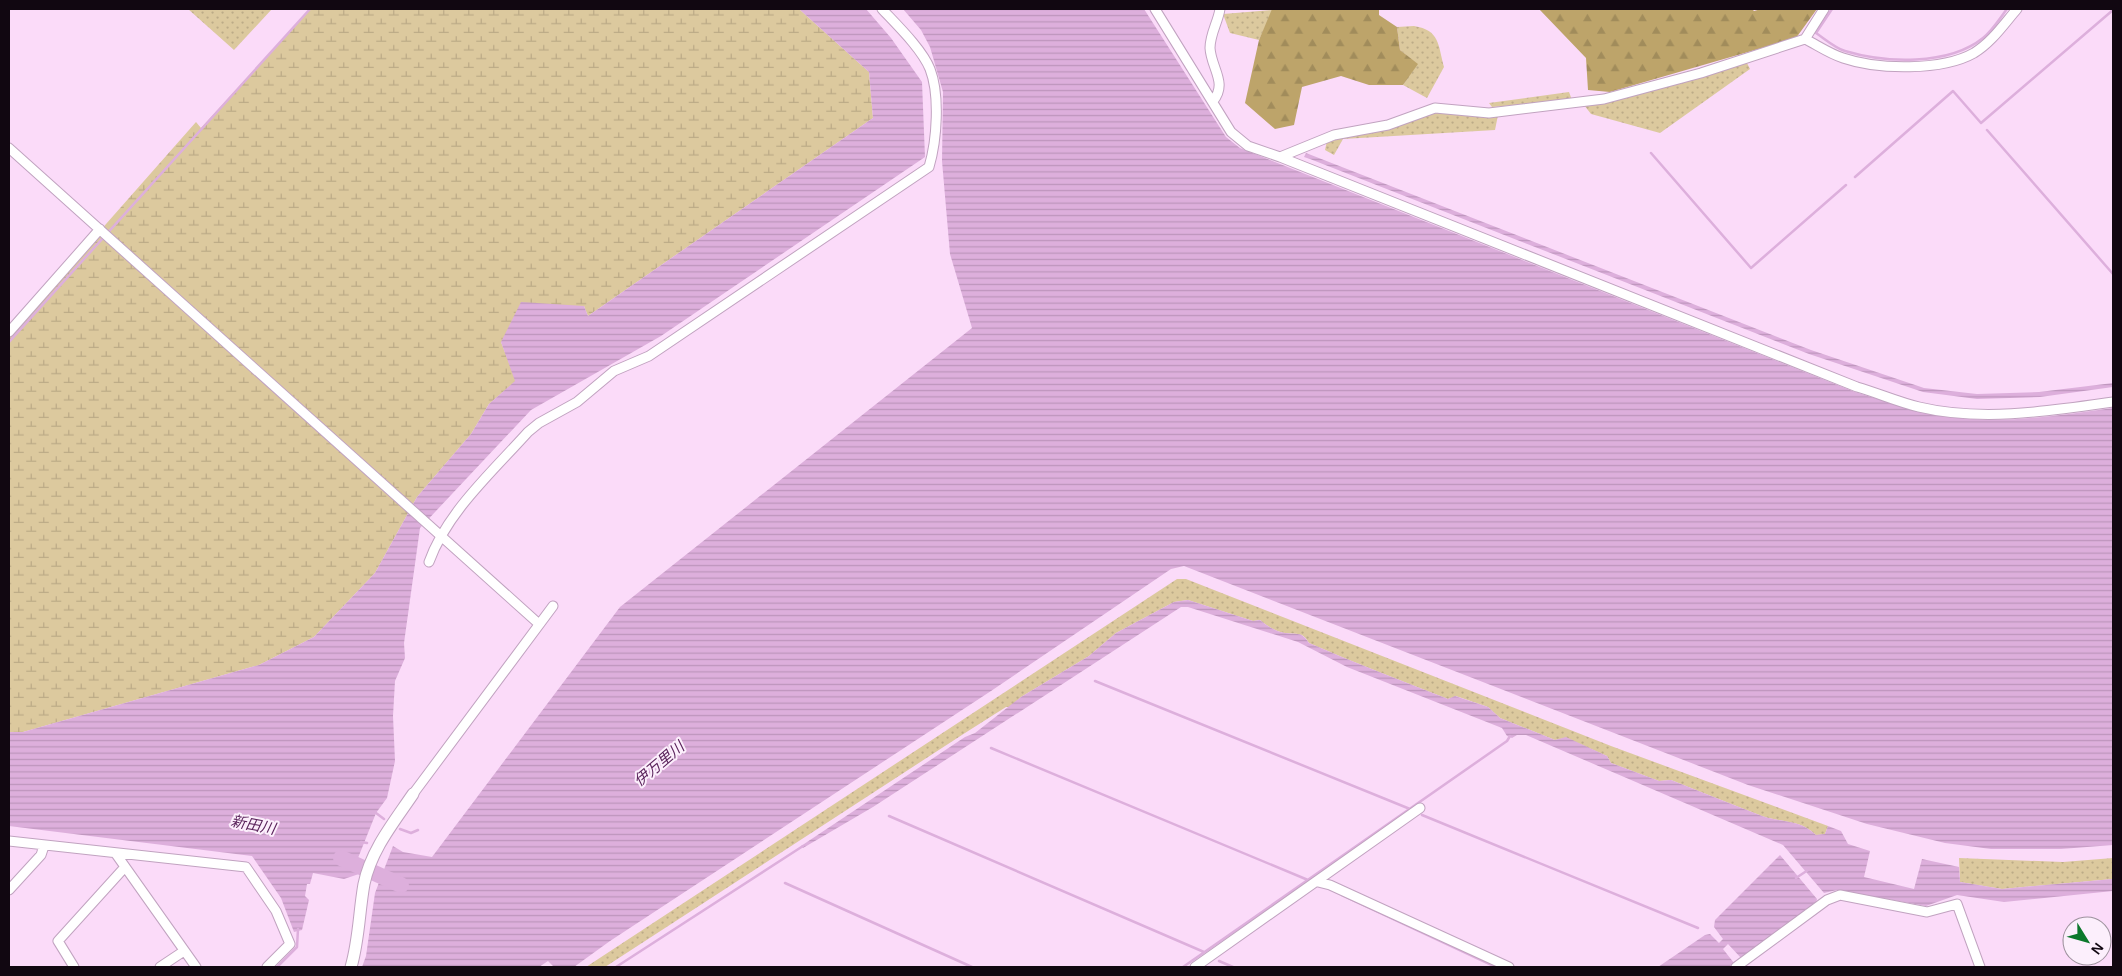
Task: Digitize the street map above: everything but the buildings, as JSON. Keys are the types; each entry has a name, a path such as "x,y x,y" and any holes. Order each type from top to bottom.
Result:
{"street":[{"path":"429,562 438,532 528,432 539,423 577,402 614,371 649,356 929,167 933,153 936,93 929,68 882,9"},
{"path":"1155,9 1238,139 1248,146 1280,157 1857,387 1920,407 1976,414 2041,412 2113,402"},
{"path":"1213,101 1220,88 1220,79 1212,61 1211,40 1220,9"},
{"path":"1280,157 1334,135 1388,125 1435,108 1489,113 1604,99 1701,73 1805,39 1824,9"},
{"path":"1805,39 1842,58 1922,68 1944,65 1974,53 1990,40 2017,9"},
{"path":"9,148 539,624"},
{"path":"9,332 100,229"},
{"path":"351,967 357,947 364,883 381,841 413,794 553,606"},
{"path":"1195,967 1318,882 1420,808"},
{"path":"9,842 246,867 276,912 290,944 267,967"},
{"path":"9,890 41,855 44,846"},
{"path":"116,854 196,967"},
{"path":"74,967 58,941 125,867"},
{"path":"1318,882 1330,885 1509,967"},
{"path":"1736,967 1827,900 1840,895 1927,912 1957,904 1980,967"},
{"path":"160,967 184,951"}],"green space":[{"path":"188,9 272,9 234,50"},
{"path":"310,9 799,9 869,72 873,118 588,316 584,306 501,342 516,381 489,404 471,434 417,497 375,573 314,637 259,665 23,732 9,732 9,334 196,122 201,128"},
{"path":"1272,9 1379,9 1379,15 1397,27 1400,50 1418,64 1403,85 1369,85 1341,76 1302,87 1294,125 1275,129 1245,103 1259,40"},
{"path":"1539,9 1752,9 1754,11 1761,9 1817,9 1796,38 1610,92 1588,90 1586,58"},
{"path":"1273,10 1259,40 1230,33 1223,14"},
{"path":"1414,26 1423,28 1433,35 1439,45 1444,67 1427,98 1403,85 1417,64 1400,50 1397,27"},
{"path":"1747,63 1750,69 1660,133 1591,114 1584,105 1704,76"},
{"path":"1569,92 1572,100 1492,107 1489,103"},
{"path":"1439,112 1498,115 1495,130 1343,139 1334,155 1325,150 1327,141 1339,136 1387,129"},
{"path":"1177,579 1186,579 1611,746 1828,826 1825,834 1816,835 1803,826 1762,816 1671,780 1659,781 1611,763 1607,756 1566,738 1555,740 1500,718 1488,707 1456,696 1448,699 1344,658 1309,643 1302,635 1278,631 1260,620 1253,621 1188,600 1174,602 1116,633 1089,656 1021,697 1011,707 1006,707 965,733 605,967 586,967"},
{"path":"1959,858 2063,862 2113,858 2113,879 2002,889 1960,882"}],"water":[{"path":"799,9 866,9 891,38 922,82 925,157 661,336 531,410 420,528 404,643 405,658 395,681 393,716 395,761 387,798 376,813 358,858 362,860 359,874 344,879 313,873 310,884 307,884 305,896 309,900 302,930 294,932 281,898 252,856 9,826 9,732 23,732 259,665 314,637 375,573 417,497 471,434 489,404 515,381 501,342 521,302 584,306 588,316 873,118 869,72"},
{"name":"伊万里川","path":"903,9 1144,9 1226,137 1240,148 1855,392 1884,401 1943,415 1991,420 2043,417 2113,408 2113,845 2061,849 1991,849 1945,843 1867,824 1748,785 1184,566 1171,569 991,691 610,941 574,967 554,967 548,961 539,967 362,967 366,956 375,893 393,846 403,852 432,857 620,607 972,328 950,254 942,161 943,92 930,47 921,30"},
{"path":"1306,153 1811,350 1924,388 1977,394 2039,392 2113,383 2113,387 2040,397 1977,399 1923,392 1809,354 1304,157"},
{"path":"1188,600 1253,621 1260,620 1278,631 1301,635 1309,643 1448,699 1455,696 1488,707 1500,718 1555,740 1566,737 1607,756 1611,763 1659,781 1671,780 1762,816 1803,826 1816,835 1825,834 1828,826 1841,831 1848,844 1870,851 1864,877 1914,889 1922,859 1959,867 1960,882 2002,889 2113,879 2113,891 2004,902 1957,895 1926,906 1837,890 1824,893 1783,845 1526,735 1517,735 1512,738 1507,736 1502,728 1347,667 1298,642 1188,607 1181,607 873,807 803,848 801,846 965,737 975,733 1021,697 1089,656 1116,633 1174,602"},
{"path":"1780,855 1817,899 1816,903 1741,958 1728,944 1723,949 1734,963 1729,967 1658,967 1705,935 1710,934 1719,943 1723,939 1714,927 1715,920"}],"waterway":[{"path":"9,342 310,9"},
{"path":"1832,9 1816,33 1841,50 1897,60 1935,58 1969,47 1983,38 2007,9"},
{"path":"1855,177 1953,91 1981,123 2113,10"},
{"path":"1987,130 2113,274"},
{"path":"1651,153 1751,268 1846,185"},
{"path":"1095,681 1410,809"},
{"path":"1183,967 1507,741 1510,736"},
{"path":"991,748 1308,880"},
{"path":"373,813 384,819"},
{"path":"1422,815 1698,928"},
{"path":"889,816 1204,952"},
{"path":"400,829 411,833 418,830"},
{"path":"361,842 367,843"},
{"path":"616,967 803,846"},
{"name":"新田川","path":"341,858 401,885"},
{"path":"1796,878 1808,870"},
{"path":"785,883 972,967"},
{"path":"1342,895 1496,967"},
{"path":"277,967 297,947 298,929"},
{"path":"1219,961 1233,967"}]}
